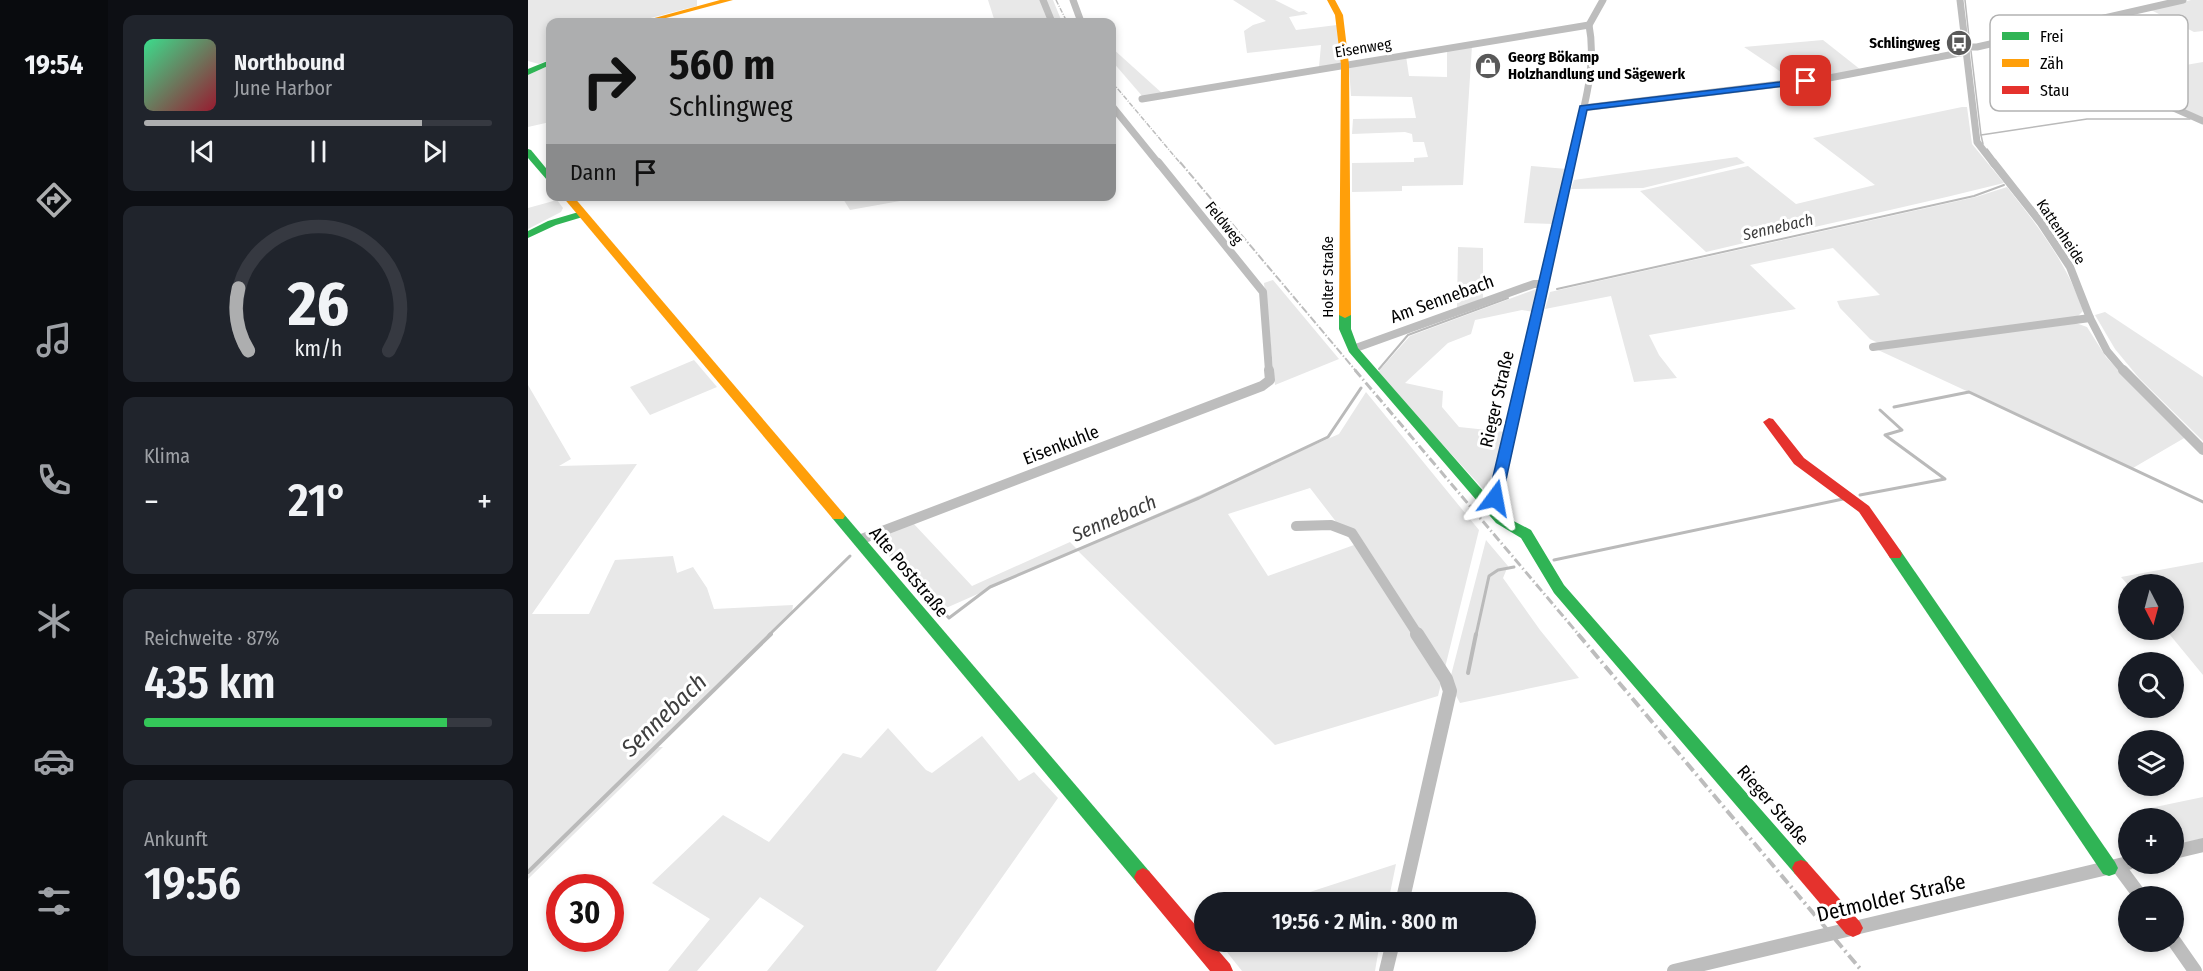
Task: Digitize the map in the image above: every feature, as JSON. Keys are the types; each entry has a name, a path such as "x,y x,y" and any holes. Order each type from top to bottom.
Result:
{"street":[{"path":"659,18 729,0"},
{"path":"1043,0 1050,18"},
{"path":"1073,0 1080,18"},
{"name":"Holter Straße","path":"1331,0 1339,15 1345,65 1345,329 1353,350 1489,504"},
{"path":"1589,25 1603,0"},
{"name":"Kattenheide","path":"1960,0 1977,142 2041,223 2070,267 2090,318 2107,351 2203,450"},
{"path":"2117,15 2183,0"},
{"name":"Eisenweg","path":"1142,99 1589,25"},
{"name":"Rieger Straße","path":"1589,25 1593,46 1583,108 1495,498 1489,504 1502,520 1526,534 1559,589 1853,928"},
{"path":"1583,108 1829,78 1990,44"},
{"path":"528,72 546,64"},
{"name":"Feldweg","path":"1116,111 1263,292 1271,376"},
{"path":"2180,111 2203,121"},
{"path":"528,152 546,173"},
{"name":"Alte Poststraße","path":"571,201 1223,971"},
{"path":"528,235 546,226 582,214"},
{"name":"Am Sennebach","path":"1353,350 1534,284 1544,284"},
{"path":"1874,347 2090,318"},
{"name":"Eisenkuhle","path":"859,540 1262,386 1270,380 1271,376"},
{"path":"1769,422 1799,461 1864,509 2118,866"},
{"path":"1296,526 1322,523 1338,525 1352,533 1446,679 1450,691 1404,892"},
{"path":"2184,850 2203,845"},
{"name":"Detmolder Straße","path":"1674,971 2118,866"},
{"path":"1386,971 1391,952"},
{"path":"2182,952 2195,971"}],"shaded area":[{"path":"528,0 697,0 697,6 650,18 546,18 546,61 539,64 528,61"},
{"path":"988,0 1053,0 1060,18 994,18"},
{"path":"1233,0 1275,0 1299,12 1304,11 1308,14 1289,17 1296,30 1337,25 1341,64 1319,67 1321,45 1247,53 1244,31 1266,21"},
{"path":"2191,0 2203,0 2203,31 2194,32 2188,29 2188,15 2161,15 2151,10"},
{"path":"1823,40 1861,70 1793,80 1744,47"},
{"path":"1472,46 1463,185 1402,186 1402,191 1352,192 1352,163 1414,162 1414,158 1428,157 1424,142 1413,142 1412,134 1405,132 1352,134 1353,119 1416,118 1412,97 1351,96 1349,67 1406,56 1409,76 1447,77 1447,50"},
{"path":"1116,52 1163,94 1143,97 1116,66"},
{"path":"2203,62 2203,119 2185,111 2188,111 2188,65"},
{"path":"546,67 546,123 528,127 528,75"},
{"path":"1967,107 1972,144 2004,183 1706,252 1640,191 1748,166 1796,204 1875,185 1813,138"},
{"path":"1737,157 1745,163 1643,188 1571,189 1574,180"},
{"path":"1531,166 1567,169 1554,224 1524,223"},
{"path":"2007,187 2040,231 2069,277 2083,311 2076,318 1878,343 1870,339 1840,308 1837,301 1880,295 1833,248 1750,265 1796,309 1649,335 1659,355 1677,378 1634,382 1611,296 1545,309 1550,292 1976,197"},
{"path":"558,201 563,208 561,212 528,229 528,208"},
{"path":"844,201 900,201 850,210"},
{"path":"1458,247 1483,248 1483,298 1457,309"},
{"path":"1273,280 1339,359 1275,385 1264,283"},
{"path":"1539,288 1533,312 1522,310 1475,320 1471,334 1448,343 1405,383 1443,391 1442,407 1459,427 1506,432 1491,493 1487,493 1377,373 1410,336"},
{"path":"2105,312 2203,377 2203,441 2139,378 2115,349 2095,315"},
{"path":"2073,322 2087,327 2106,357 2186,437 2133,468 1878,350"},
{"path":"694,360 717,387 650,415 630,387"},
{"path":"528,385 571,459 559,466 637,464 532,614 589,614 615,560 673,556 677,573 693,567 707,588 714,609 793,605 792,612 655,747 663,747 528,879"},
{"path":"1366,392 1479,530 1438,696 1275,745 1077,550 937,612 874,539 913,523 972,586 1070,542 1077,549 1339,434","holes":["1310,488 1354,545 1268,576 1228,514"]},
{"path":"1486,540 1508,566 1503,578 1540,630 1579,678 1460,703 1449,683"},
{"path":"2203,562 2203,675 2174,640 2184,640 2184,574 2137,574"},
{"path":"888,728 926,770 932,773 982,736 1019,781 1034,772 1058,798 936,971 767,971 804,926 760,897 697,971 668,971 710,919 652,883 723,815 769,842 843,753 861,758"},
{"path":"2203,797 2203,838 2184,843 2184,808 2150,808"},
{"path":"1396,864 1390,892 1310,892"},
{"path":"1227,952 1378,952 1375,971 1242,971"}],"waterway":[{"path":"1965,0 1970,46"},
{"path":"1971,51 1981,135"},
{"name":"Sennebach","path":"1981,135 2087,119 2190,119"},
{"name":"Sennebach","path":"1981,135 1983,144"},
{"name":"Sennebach","path":"1987,149 1996,161"},
{"name":"Sennebach","path":"1557,289 1974,196 2004,185"},
{"name":"Sennebach","path":"1379,369 1408,335 1508,298"},
{"name":"Sennebach","path":"885,547 949,618 990,587 1199,498 1328,437 1361,388"},
{"path":"1894,407 1969,392 2203,502"},
{"path":"1860,495 1945,479 1885,435 1902,430 1880,410"},
{"path":"1554,560 1843,499"},
{"name":"Sennebach","path":"769,635 850,556"},
{"path":"1476,635 1489,576 1498,570 1514,567"},
{"name":"Sennebach","path":"528,872 771,634"},
{"path":"1468,673 1476,634"}],"railway":[{"path":"1056,0 1065,18"},
{"path":"1116,87 1181,164"},
{"path":"1180,162 1356,371"},
{"path":"1355,370 1579,635"},
{"path":"1578,634 1862,971"}],"traffic: fast":[{"path":"528,72 546,64"},
{"path":"528,152 546,173"},
{"path":"528,235 552,223 582,214"},
{"path":"1345,315 1345,329 1353,349 1501,520 1526,534 1559,589 1801,868"},
{"path":"838,516 1143,877"},
{"path":"1895,554 2109,868"}],"traffic: slow":[{"path":"659,18 729,0"},
{"path":"1331,0 1339,15 1345,65 1345,315"},
{"path":"571,201 838,516"}],"traffic: jam":[{"path":"1769,422 1799,461 1864,509 1895,554"},
{"path":"1801,868 1853,928"},
{"path":"1143,877 1223,971"}],"place":[{"name":"Schlingweg","path":"1959,43"},
{"name":"Georg Bökamp Holzhandlung und Sägewerk","path":"1488,66"}],"route":[{"path":"1495,498 1583,108 1806,81"}]}
